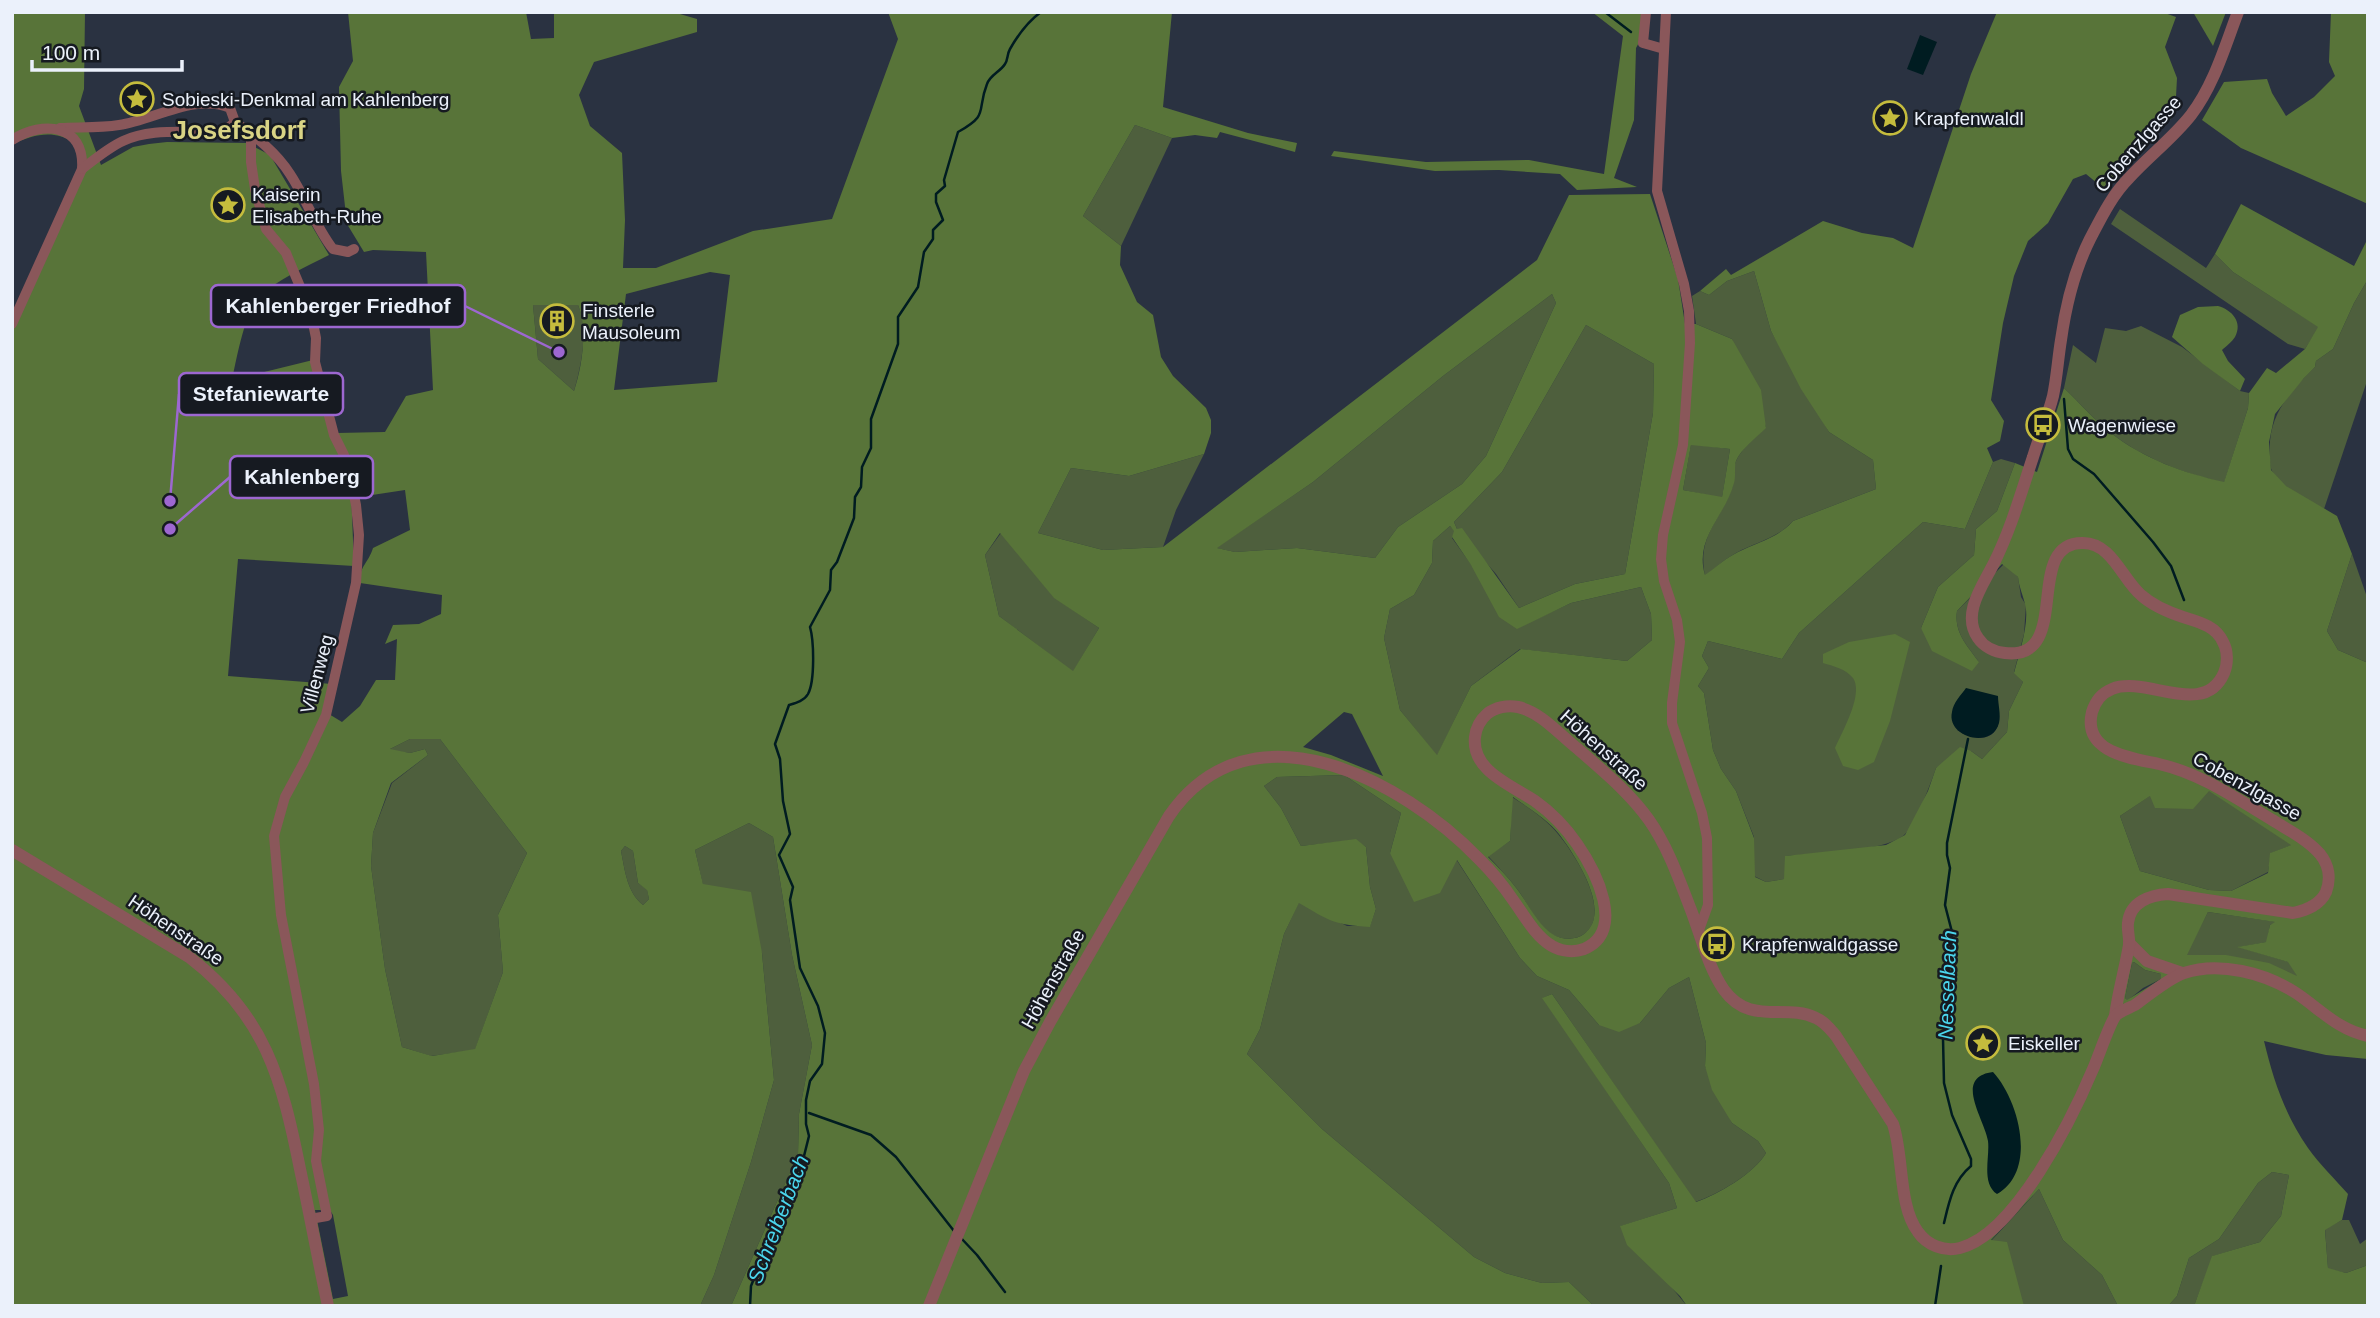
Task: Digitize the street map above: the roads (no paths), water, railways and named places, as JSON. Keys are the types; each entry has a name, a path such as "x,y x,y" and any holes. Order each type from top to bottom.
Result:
{"street":[{"path":"1646,12 1643,43 1664,49"},
{"path":"1666,12 1657,191 1684,284 1690,326 1683,445 1663,535 1661,559 1680,642 1672,723 1702,813 1707,838 1708,905 1699,930"},
{"name":"Cobenzlgasse","path":"2115,1016 2129,943 2127,928 2130,915 2141,901 2168,894 2293,913 2304,911 2318,902 2327,889 2329,879 2325,862 2307,842 2196,776 2115,754 2103,746 2094,734 2091,722 2093,708 2111,689 2132,686 2188,694 2211,688 2218,682 2226,667 2224,643 2208,626 2157,607 2127,580 2112,557 2090,543 2070,545 2055,560 2050,577 2045,622 2039,637 2029,648 2011,654 1990,648 1976,633 1972,615 1977,596 2004,544 2015,515 2052,399 2067,304 2082,257 2101,218 2120,188 2194,111 2213,77 2238,12"},
{"path":"12,140 25,132 43,129 117,125 147,119 186,106 214,104 230,108 235,122 268,147 290,174 315,223 333,250 348,252 354,249"},
{"path":"82,169 104,151 133,137 160,132 220,131 235,122"},
{"path":"12,324 82,169 82,150 75,139 61,130 43,129"},
{"name":"Villenweg","path":"248,131 255,188 265,229 286,253 311,313 316,338 315,362 334,435 344,455 350,477 359,535 356,583 324,721 285,797 274,836 281,915 314,1084 319,1130 316,1161 327,1216 310,1219"},
{"name":"Höhenstraße","path":"929,1306 1024,1071 1050,1022 1169,816 1191,790 1238,762 1270,756 1296,756 1350,772 1380,785 1422,811 1455,836 1494,874 1547,942 1567,951 1575,951 1596,941 1604,928 1606,907 1584,855 1568,831 1552,815 1488,770 1475,750 1475,733 1483,719 1495,709 1515,706 1542,719 1607,774 1639,807 1657,833 1673,862 1719,982 1731,998 1749,1010 1815,1017 1827,1025 1836,1036 1893,1124 1898,1139 1911,1221 1919,1235 1932,1245 1944,1249 1971,1245 1988,1232 2012,1207 2042,1168 2079,1101 2115,1016"},
{"name":"Höhenstraße","path":"12,850 189,957 234,998 261,1040 282,1086 328,1306"},
{"path":"2129,943 2147,961 2182,973 2223,970 2248,972 2278,983 2343,1028 2368,1036"},
{"path":"2115,1016 2182,973"}],"waterway":[{"name":"Schreiberbach","path":"750,1306 751,1286 766,1249 779,1231 778,1211 803,1160 809,1136 806,1100 810,1081 822,1064 825,1033 818,1006 800,968 790,900 793,887 779,855 790,834 783,801 780,759 775,744 789,705 804,698 810,688 813,661 810,627 830,590 831,570 837,562 854,518 855,497 861,487 862,467 871,448 871,419 898,344 898,317 918,287 924,252 933,239 933,230 943,220 936,194 945,186 944,180 958,132 978,116 988,81 1005,64 1010,49 1023,29 1041,12"},
{"path":"1605,12 1631,32"},
{"path":"2064,399 2068,449 2073,459 2094,474 2153,542 2171,566 2184,600"},
{"name":"Nesselbach","path":"1944,1223 1956,1185 1971,1166 1971,1159 1952,1115 1944,1083 1943,1038 1947,1027 1946,998 1952,932 1945,905 1950,868 1947,843 1968,739"},
{"path":"809,1113 871,1135 896,1157 954,1231"},
{"path":"961,1238 1005,1292"},
{"name":"Nesselbach","path":"1935,1306 1941,1266"}],"place":[{"name":"Sobieski-Denkmal am Kahlenberg","path":"137,99"},
{"name":"Krapfenwaldl","path":"1890,118"},
{"name":"Kaiserin Elisabeth-Ruhe","path":"228,205"},
{"name":"Finsterle Mausoleum","path":"557,321"},
{"name":"Kahlenberger Friedhof","path":"559,352"},
{"name":"Wagenwiese","path":"2043,425"},
{"name":"Stefaniewarte","path":"170,501"},
{"name":"Kahlenberg","path":"170,529"},
{"name":"Krapfenwaldgasse","path":"1717,944"},
{"name":"Eiskeller","path":"1983,1043"}],"district":[{"name":"Josefsdorf","path":"239,130"}]}
